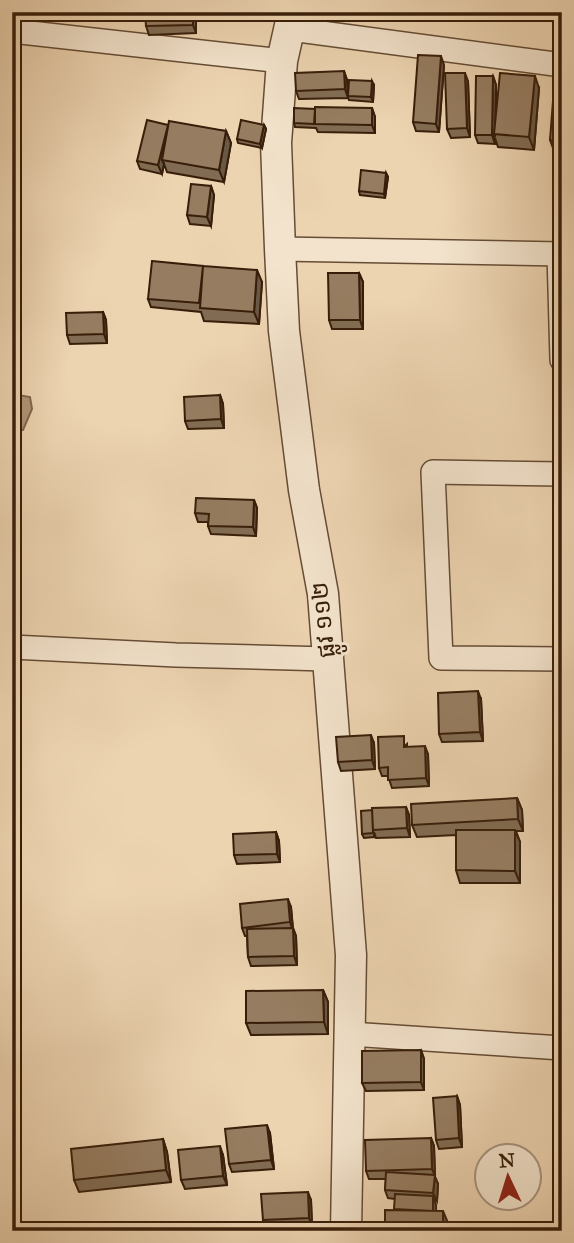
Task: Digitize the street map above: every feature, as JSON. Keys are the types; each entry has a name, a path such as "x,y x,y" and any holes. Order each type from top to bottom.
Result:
{"street":[{"name":"ផ្លូវ ១១២","path":"292,20 282,61 276,143 280,249 284,331 304,490 323,594 351,955 346,1231"},
{"path":"292,20 562,65"},
{"path":"12,31 282,61"},
{"path":"280,249 560,254 562,360"},
{"path":"562,474 433,472 441,658 562,659"},
{"path":"12,647 176,656 327,659"},
{"path":"350,1034 562,1048"}],"shaded area":[{"path":"12,394 30,397 32,409 23,430 12,430"}],"building":[{"path":"145,12 193,12 193,25 146,26"},
{"path":"418,55 441,56 436,124 413,122"},
{"path":"344,71 345,89 296,91 295,73"},
{"path":"445,73 465,73 467,128 447,129"},
{"path":"500,73 535,76 529,137 494,134"},
{"path":"476,76 493,76 492,135 475,135"},
{"path":"349,80 372,81 371,97 348,96"},
{"path":"554,88 562,89 562,141 550,140"},
{"path":"315,107 372,108 372,125 315,124"},
{"path":"294,108 315,109 314,124 294,123"},
{"path":"147,120 168,125 158,165 137,161"},
{"path":"241,120 264,125 260,144 237,139"},
{"path":"169,121 226,131 219,170 162,160"},
{"path":"361,170 386,173 384,194 359,191"},
{"path":"191,184 211,186 207,217 187,215"},
{"path":"152,261 203,266 199,303 148,299"},
{"path":"203,266 257,270 254,312 200,308"},
{"path":"328,273 359,273 360,320 329,320"},
{"path":"103,312 104,334 67,335 66,313"},
{"path":"220,395 221,419 185,421 184,397"},
{"path":"196,498 254,500 253,527 208,526 209,514 195,513"},
{"path":"478,691 480,732 439,734 438,693"},
{"path":"371,735 372,760 338,762 336,737"},
{"path":"404,736 404,747 425,746 426,778 388,780 388,767 379,768 378,737"},
{"path":"517,798 518,819 412,825 411,804"},
{"path":"406,807 407,828 373,830 372,808"},
{"path":"372,810 373,833 362,834 361,811"},
{"path":"456,830 515,830 515,871 456,870"},
{"path":"276,832 277,854 234,855 233,834"},
{"path":"288,899 290,922 242,928 240,904"},
{"path":"293,928 294,956 248,957 247,929"},
{"path":"323,990 324,1022 246,1023 246,991"},
{"path":"421,1050 421,1082 362,1083 362,1051"},
{"path":"457,1096 459,1138 436,1140 433,1098"},
{"path":"267,1125 271,1160 229,1164 225,1129"},
{"path":"431,1138 432,1169 366,1171 365,1140"},
{"path":"163,1139 166,1170 74,1180 71,1149"},
{"path":"220,1146 223,1176 181,1180 178,1150"},
{"path":"386,1172 435,1175 433,1193 385,1190"},
{"path":"308,1192 309,1218 263,1220 261,1194"},
{"path":"395,1194 433,1196 433,1211 394,1209"},
{"path":"385,1210 443,1211 443,1231 385,1231"},
{"path":"557,1224 562,1224 562,1231 556,1231"}]}
